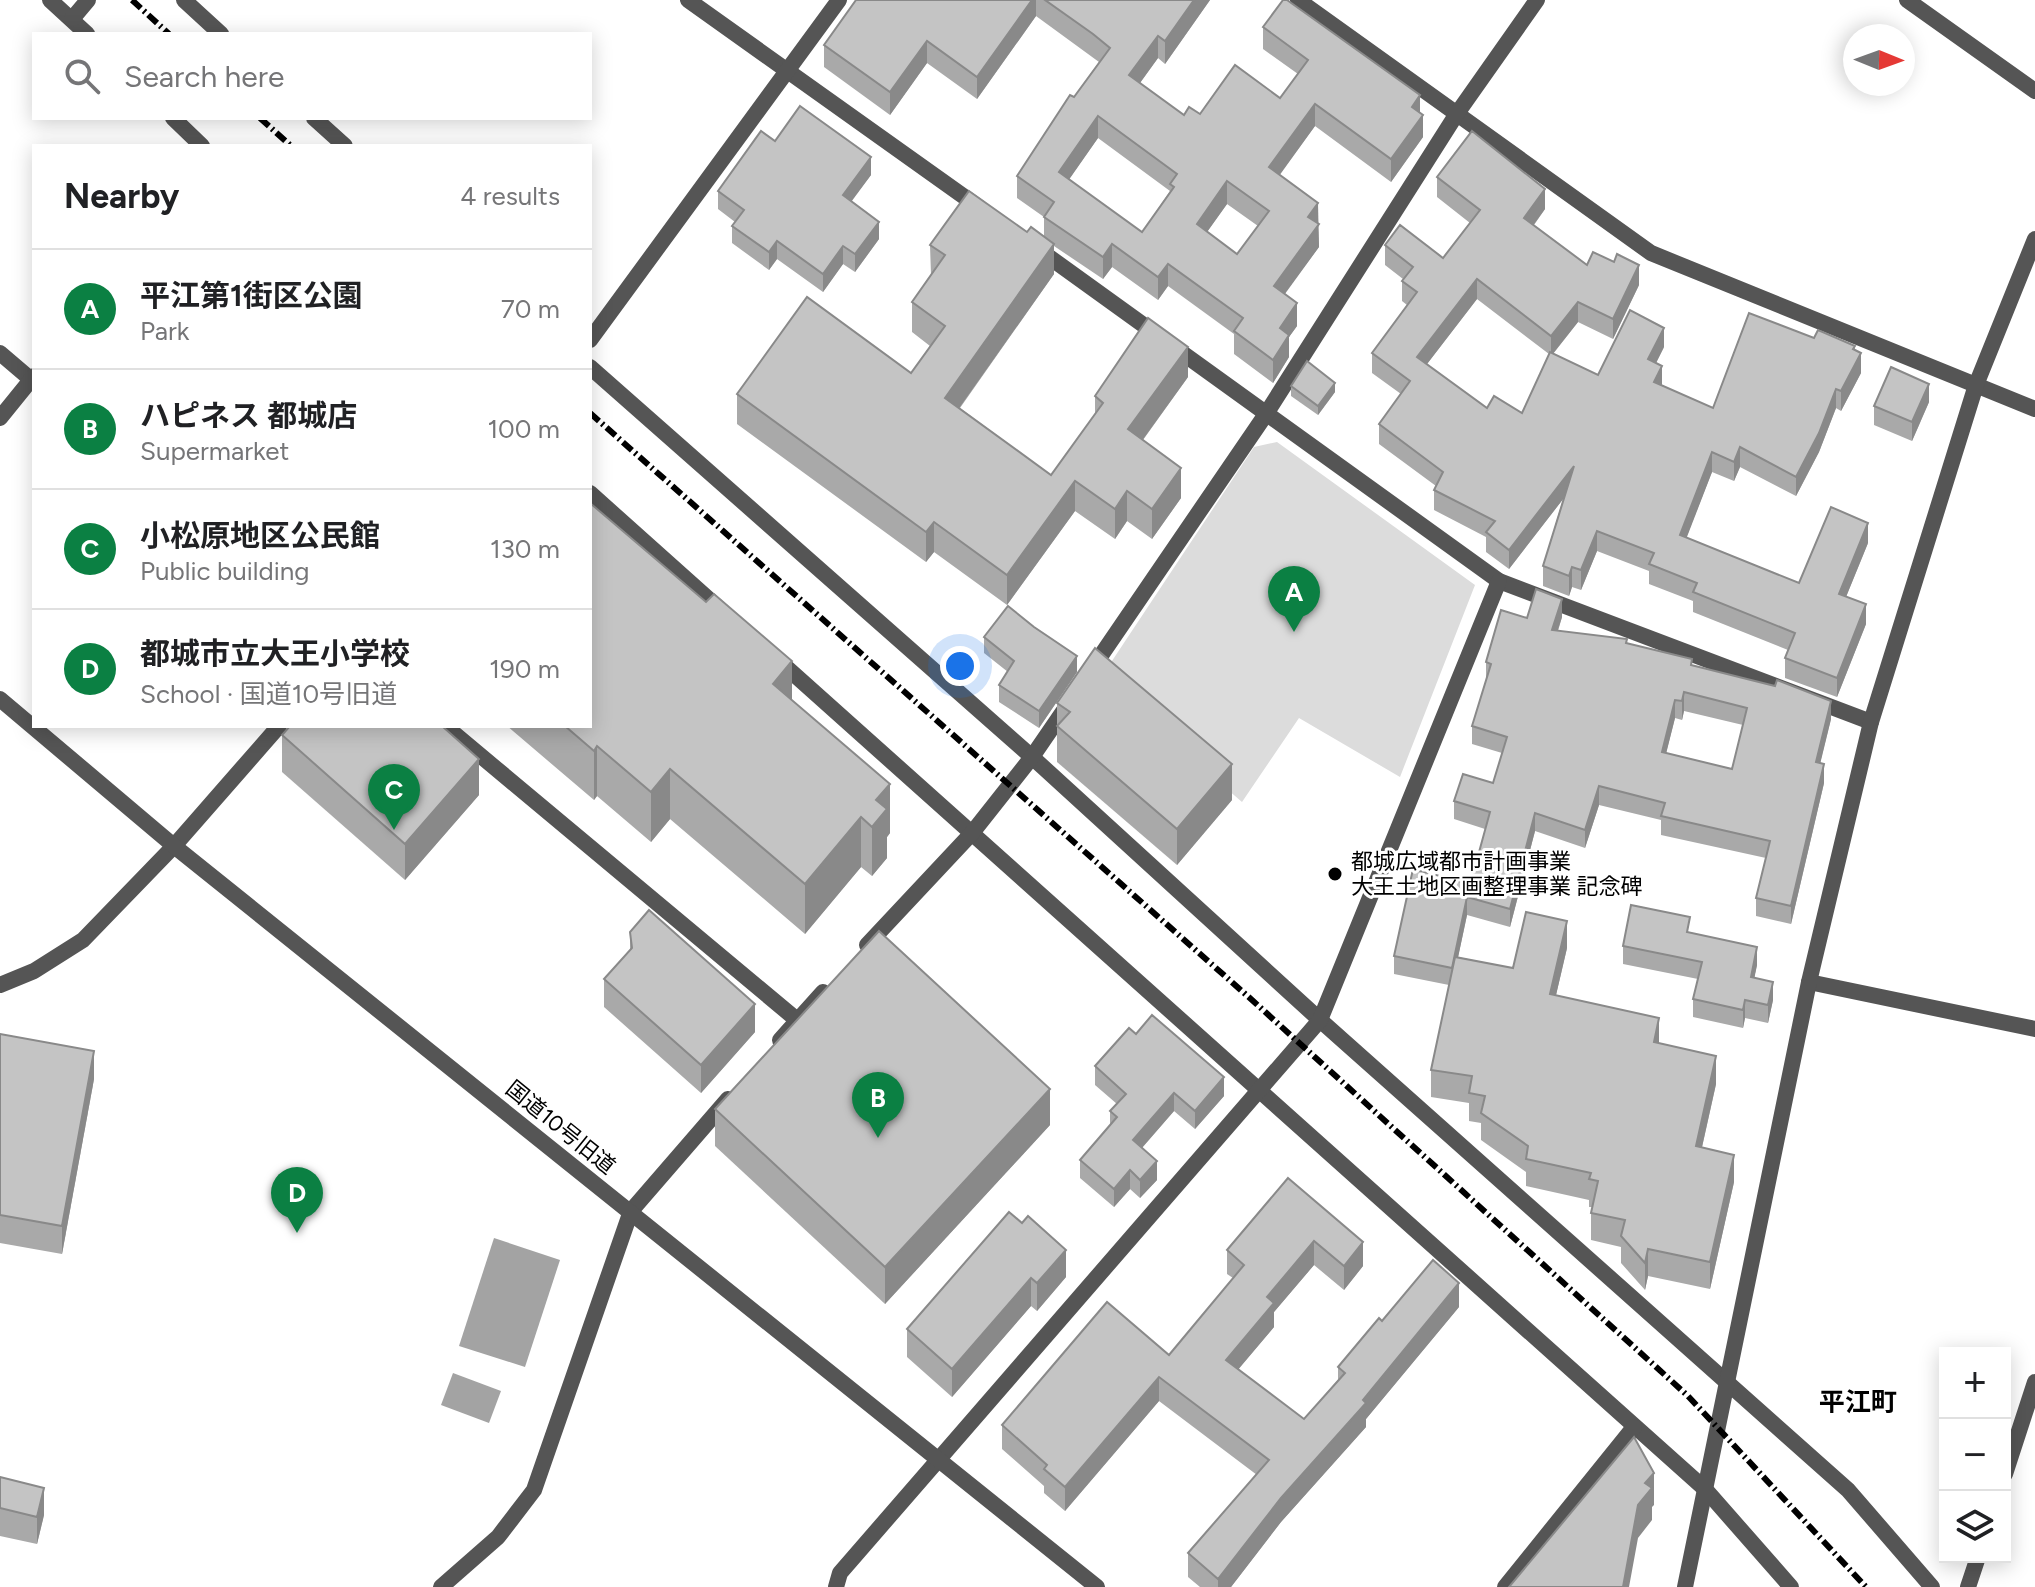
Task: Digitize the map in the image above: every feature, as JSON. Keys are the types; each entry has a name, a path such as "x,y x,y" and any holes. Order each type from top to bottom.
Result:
{"street":[{"path":"50,0 85,32"},
{"path":"72,19 88,0"},
{"path":"184,0 219,32"},
{"path":"688,0 996,219"},
{"path":"592,337 839,0"},
{"path":"1298,0 1651,253 2035,409"},
{"path":"852,961 972,833 1032,757 1266,414 1456,115 1537,0"},
{"path":"1907,0 2035,91"},
{"path":"175,120 200,144"},
{"path":"316,120 343,144"},
{"path":"1021,237 1499,581 1871,722"},
{"path":"1685,1587 1809,982 1871,722 1976,385 2035,239"},
{"path":"0,353 32,378"},
{"path":"592,369 1032,757 1320,1020 1848,1490 1932,1587"},
{"path":"0,418 32,380"},
{"path":"592,495 733,620"},
{"path":"836,1587 840,1573 1320,1020 1499,581"},
{"path":"769,652 1705,1489 1791,1587"},
{"name":"国道10号旧道","path":"0,699 32,726"},
{"name":"国道10号旧道","path":"34,728 174,846 1097,1587"},
{"path":"0,985 34,971 83,940 174,846 277,728"},
{"path":"447,728 797,1020"},
{"path":"1809,982 2035,1029"},
{"path":"766,1056 830,985"},
{"path":"441,1587 498,1537 534,1490 631,1211 735,1091"},
{"path":"2011,1456 2035,1382"},
{"path":"1505,1587 1634,1427"},
{"path":"1705,1489 1784,1587"},
{"path":"1968,1587 1976,1563"}],"shaded area":[{"path":"1277,442 1475,585 1400,777 1299,718 1242,802 1100,679 1254,447"},
{"path":"494,1238 560,1260 525,1367 459,1346"},
{"path":"453,1373 501,1391 489,1423 441,1405"}],"building":[{"path":"856,0 1032,0 977,77 927,41 890,92 824,45"},
{"path":"1045,0 1194,0 1165,41 1158,36 1129,75 1184,115 1189,107 1200,114 1235,65 1280,98 1308,60 1263,27 1283,0 1287,0 1420,95 1412,107 1423,115 1391,159 1315,104 1269,167 1318,203 1308,217 1319,224 1274,286 1297,303 1280,328 1289,335 1273,360 1234,331 1243,318 1168,264 1158,277 1112,244 1103,257 1044,217 1054,202 1017,176 1070,95 1074,97 1110,48","holes":["1098,116 1177,174 1170,184 1174,187 1142,232 1059,172","1227,181 1269,211 1237,254 1197,224"]},
{"path":"800,106 871,157 843,195 879,222 855,254 843,246 823,274 777,241 769,252 732,226 744,210 718,191 761,131 775,141"},
{"path":"1472,131 1545,189 1524,218 1587,265 1593,252 1614,262 1617,254 1639,265 1613,319 1578,302 1551,336 1477,279 1417,357 1487,408 1494,396 1522,413 1550,352 1598,375 1630,310 1664,328 1648,359 1662,366 1654,382 1713,408 1749,313 1814,338 1818,330 1855,346 1853,349 1861,353 1841,391 1836,389 1819,433 1796,477 1740,447 1734,462 1712,452 1680,535 1799,583 1831,507 1868,523 1839,594 1866,604 1837,678 1785,658 1795,633 1693,592 1697,583 1649,564 1654,553 1597,531 1581,570 1572,567 1569,576 1543,566 1574,466 1509,550 1486,532 1495,521 1434,490 1443,472 1379,424 1410,381 1372,353 1417,292 1402,281 1413,267 1385,245 1400,225 1443,258 1480,210 1437,177"},
{"path":"969,191 1027,232 1031,227 1054,244 945,398 1051,475 1103,403 1095,396 1148,318 1188,347 1128,429 1181,468 1152,509 1127,491 1115,509 1075,481 1007,575 934,522 926,532 737,394 807,297 911,373 945,326 912,302 945,255 930,245"},
{"path":"1307,361 1335,383 1318,406 1291,386"},
{"path":"1891,367 1929,384 1912,422 1874,406"},
{"path":"592,505 706,602 714,594 792,661 773,684 890,784 876,800 887,809 872,827 861,817 805,884 670,769 651,792 597,746 594,751 567,728 592,728"},
{"path":"1536,589 1562,599 1552,630 1627,639 1626,643 1692,659 1691,665 1775,686 1777,680 1831,701 1816,762 1824,764 1791,906 1756,898 1770,841 1661,816 1665,803 1599,786 1585,830 1535,813 1510,909 1467,897 1452,968 1394,956 1413,869 1470,884 1467,896 1490,812 1454,801 1463,774 1493,783 1507,737 1472,726 1491,664 1486,662 1501,610 1527,618","holes":["1684,692 1747,708 1732,769 1662,752 1675,700 1682,701"]},
{"path":"1008,606 1077,656 1039,711 999,685 1014,661 984,637"},
{"path":"1095,648 1232,764 1177,829 1057,726 1070,712 1057,703"},
{"path":"288,728 444,728 479,759 405,844 282,735"},
{"path":"1631,905 1690,917 1687,932 1757,947 1751,977 1773,982 1768,1005 1745,1000 1743,1010 1693,999 1702,962 1623,946"},
{"path":"649,910 755,1004 701,1065 604,979 632,948 630,932"},
{"path":"1526,912 1567,921 1550,994 1659,1018 1654,1042 1716,1056 1696,1146 1734,1155 1710,1262 1648,1249 1645,1263 1621,1236 1625,1220 1591,1213 1598,1181 1589,1179 1591,1173 1526,1159 1528,1146 1481,1113 1485,1096 1469,1093 1472,1076 1431,1070 1455,957 1513,968"},
{"path":"879,931 1050,1089 885,1267 715,1109"},
{"path":"1152,1015 1224,1077 1195,1111 1174,1093 1133,1140 1157,1161 1140,1180 1130,1170 1114,1189 1080,1160 1117,1117 1110,1111 1126,1094 1095,1066 1129,1028 1136,1034"},
{"path":"0,1034 94,1051 62,1226 0,1215"},
{"path":"1288,1178 1363,1242 1344,1266 1314,1241 1267,1297 1274,1303 1226,1360 1304,1419 1345,1373 1338,1367 1433,1260 1459,1283 1363,1400 1366,1403 1281,1498 1218,1579 1188,1553 1269,1460 1159,1377 1065,1487 1044,1469 1047,1465 1002,1425 1107,1302 1169,1355 1244,1265 1227,1250"},
{"path":"1009,1212 1022,1223 1028,1216 1066,1250 1037,1283 1031,1278 952,1369 907,1329"},
{"path":"1634,1437 1654,1473 1645,1483 1652,1488 1638,1505 1623,1587 1509,1587"},
{"path":"0,1477 44,1488 37,1517 0,1508"}],"railway":[{"path":"132,0 167,32"},
{"path":"262,120 289,144"},
{"path":"592,415 1252,1000 1688,1396 1866,1587"}],"place":[{"name":"平江第1街区公園","path":"1294,632"},
{"name":"小松原地区公民館","path":"394,830"},
{"name":"都城広域都市計画事業 大王土地区画整理事業 記念碑","path":"1335,874"},
{"name":"ハピネス 都城店","path":"878,1138"},
{"name":"都城市立大王小学校","path":"297,1233"}],"district":[{"name":"平江町","path":"1858,1402"}]}
